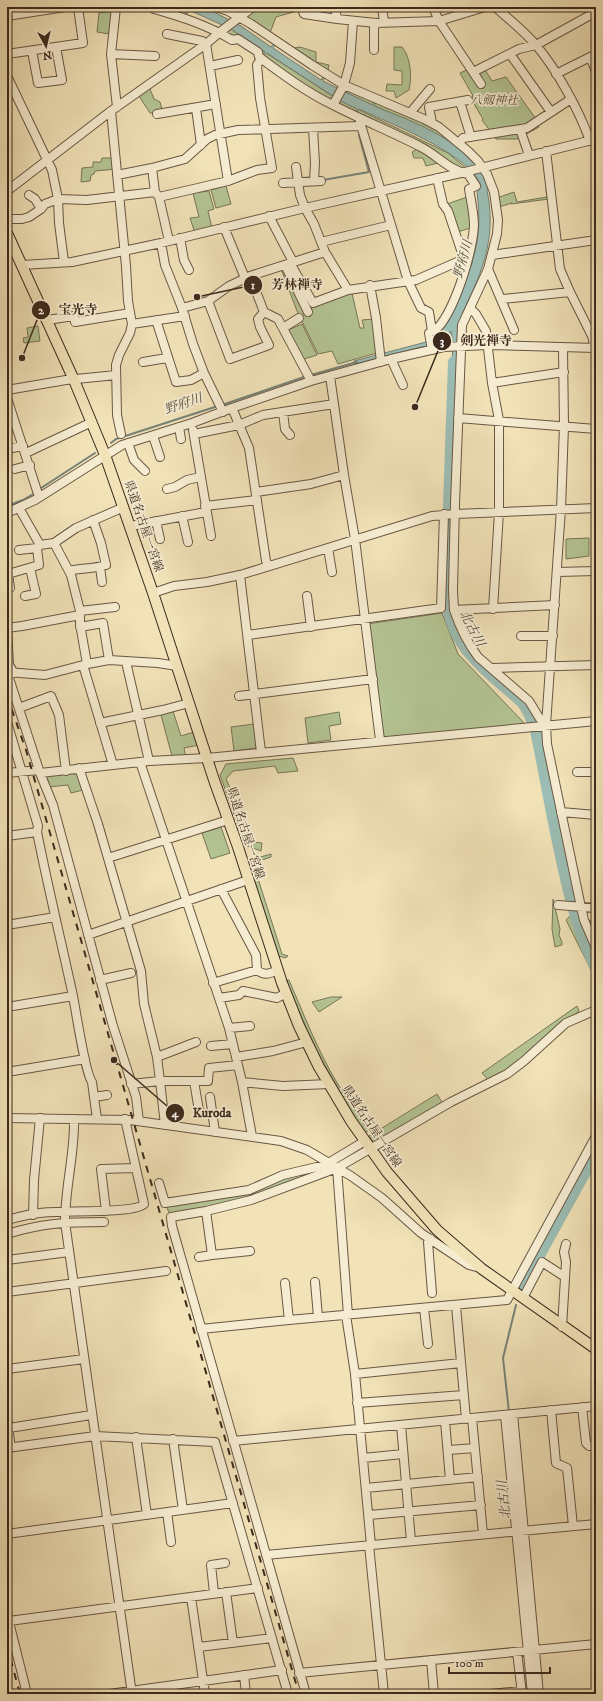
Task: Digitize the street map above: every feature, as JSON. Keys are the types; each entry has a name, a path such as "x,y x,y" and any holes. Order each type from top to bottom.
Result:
{"main road":[{"name":"県道名古屋一宮線","path":"7,233 74,380 105,455 131,526 286,993 307,1042 329,1084 351,1121 386,1172 437,1230 482,1269 596,1349"}],"street":[{"path":"7,16 65,7"},
{"path":"7,54 32,52 83,43 78,7 76,7"},
{"path":"116,7 110,54 114,109 116,175 132,324 130,333 119,355 116,365 117,415 121,434"},
{"path":"216,7 240,17 343,85 432,123 459,143 487,174 496,201 497,227 492,255 488,269 471,309 462,325 457,345 458,418 441,608 248,635"},
{"path":"7,191 114,109 206,44 253,7"},
{"path":"301,7 304,14 353,21 380,22 438,21 485,7"},
{"path":"335,7 338,18"},
{"path":"374,50 374,28 380,22 382,7"},
{"path":"433,7 438,21 481,84"},
{"path":"22,265 64,262 165,242 269,216 464,172 593,140 556,74 536,45 495,7"},
{"path":"154,8 186,18 220,32 232,40 238,39 258,52 258,57 300,86 360,122 422,147 454,170 468,174 476,186 469,189 474,226 458,288 448,312 440,325 431,334"},
{"path":"473,72 519,49 536,45 596,12"},
{"path":"333,105 343,85 350,63 353,21"},
{"path":"167,34 202,41 206,44 228,181"},
{"path":"32,52 38,83 62,80 56,47"},
{"path":"110,54 155,56"},
{"path":"510,54 551,112"},
{"path":"556,74 593,56 596,71"},
{"path":"7,219 22,219 41,209 45,204 58,199 87,200 157,195 228,181 258,170 272,168 260,98 257,65 261,58"},
{"path":"210,66 238,60"},
{"path":"7,76 48,160 56,184 64,262"},
{"path":"410,113 430,89"},
{"path":"459,143 463,138 527,128 571,99"},
{"path":"432,123 430,108 464,101 471,137"},
{"path":"157,114 216,104"},
{"path":"196,108 202,145"},
{"path":"116,175 152,168 185,158 202,145 207,139 238,130 313,128 360,122"},
{"path":"360,122 408,281 421,308 429,312 431,348"},
{"path":"283,184 318,181 315,163 313,128"},
{"path":"520,129 529,155"},
{"path":"7,513 19,508 38,493 128,443 192,423 221,408 232,408 309,377 330,376 380,358 391,359 431,348 457,345 595,348 592,336 560,269 546,151"},
{"path":"296,167 300,195 305,208 314,224 325,252 348,290"},
{"path":"152,168 165,242 165,265 204,373 221,408"},
{"path":"437,178 443,204 448,211 466,259"},
{"path":"29,195 36,199 41,209"},
{"path":"269,216 308,312"},
{"path":"321,242 391,225"},
{"path":"224,227 264,312 278,319 309,377"},
{"path":"180,238 184,260 189,270"},
{"path":"492,255 596,240"},
{"path":"132,324 156,320 183,312 208,301 229,286 247,277 325,252"},
{"path":"289,263 313,302 348,290 370,285 416,280 466,259"},
{"path":"488,269 514,330"},
{"path":"370,285 376,318 380,358"},
{"path":"502,300 570,292"},
{"path":"208,301 230,359 270,345 260,327 258,319 264,312"},
{"path":"471,309 476,314 486,331 492,383 499,420 499,512 493,609"},
{"path":"47,320 74,316 75,322 130,313"},
{"path":"283,328 299,318"},
{"path":"156,320 176,382 191,380 204,373"},
{"path":"563,348 564,426 561,509 553,636 544,723 580,907 596,948"},
{"path":"143,362 167,358"},
{"path":"391,359 402,385"},
{"path":"492,383 564,372"},
{"path":"7,390 66,380 116,375"},
{"path":"330,376 366,619 380,740"},
{"path":"7,398 38,493"},
{"path":"194,434 239,425 263,415 334,404"},
{"path":"232,408 249,448 266,562 269,566"},
{"path":"283,412 285,429 290,435"},
{"path":"458,418 499,420 596,429"},
{"path":"12,448 25,450 92,422"},
{"path":"192,423 210,536"},
{"path":"180,427 182,439"},
{"path":"153,436 160,457"},
{"path":"128,443 134,460 145,471"},
{"path":"15,469 30,465"},
{"path":"131,526 182,516 256,496 344,475"},
{"path":"167,489 176,487 187,480 200,477"},
{"path":"10,588 8,574 39,565 38,546 19,508"},
{"path":"19,550 54,543 76,528 124,508"},
{"path":"153,593 174,586 207,582 240,575 432,516 596,508"},
{"path":"450,514 453,591 459,626 468,643 478,656 529,701 544,723"},
{"path":"182,516 188,542"},
{"path":"69,571 106,565 93,520"},
{"path":"156,521 160,539"},
{"path":"54,543 69,571 80,613 80,627 85,664 100,723 113,765"},
{"path":"328,548 332,572"},
{"path":"100,567 102,582"},
{"path":"25,596 36,594 30,568"},
{"path":"557,572 596,571"},
{"path":"240,575 261,752"},
{"path":"307,596 311,627"},
{"path":"457,610 493,609 555,604"},
{"path":"114,607 7,628 9,672 39,772 53,805 100,980 136,1097 139,1121"},
{"path":"457,610 466,631 484,655"},
{"path":"80,627 103,623 109,660"},
{"path":"521,636 553,636"},
{"path":"9,672 45,675 85,664 109,660 158,663 178,666"},
{"path":"126,662 149,761"},
{"path":"492,668 596,665"},
{"path":"239,696 373,679"},
{"path":"19,708 51,696 59,715 66,771"},
{"path":"100,723 189,703"},
{"path":"7,774 22,772 66,771 80,768 149,761 207,758 380,740 528,727 544,723 596,721"},
{"path":"7,722 38,826 37,832 73,996 85,1059 92,1082 97,1119"},
{"path":"140,762 229,1028 242,1082 252,1136"},
{"path":"80,768 141,971 144,1004 157,1057 165,1125"},
{"path":"577,772 596,772"},
{"path":"561,812 596,815"},
{"path":"108,858 228,820"},
{"path":"7,836 37,832"},
{"path":"88,935 248,880"},
{"path":"220,889 256,955 256,970"},
{"path":"558,905 596,908"},
{"path":"7,925 55,917"},
{"path":"213,982 256,970 263,974 270,974 278,970"},
{"path":"100,980 131,973"},
{"path":"219,998 239,995 243,991 277,998 286,993"},
{"path":"7,1007 73,996"},
{"path":"159,1182 165,1203 249,1190 283,1175 309,1170 367,1145 507,1074 524,1061 566,1023 596,1010"},
{"path":"229,1028 250,1026"},
{"path":"157,1057 196,1042"},
{"path":"131,1084 160,1080 208,1082 209,1068 307,1042"},
{"path":"211,1046 233,1044"},
{"path":"7,1070 13,1071 85,1059"},
{"path":"194,1081 199,1110"},
{"path":"242,1082 283,1086 329,1084"},
{"path":"94,1097 107,1095"},
{"path":"210,1097 214,1132"},
{"path":"7,1118 125,1119 281,1141 308,1150 329,1162 382,1198 408,1222 431,1239 469,1265 482,1269"},
{"path":"33,1214 34,1180 40,1118"},
{"path":"74,1119 75,1140 71,1155 65,1222 91,1415 108,1520 132,1692"},
{"path":"7,1220 33,1214 65,1211 136,1209 144,1204 125,1119"},
{"path":"201,1330 289,1320 456,1306 507,1300 596,1136"},
{"path":"306,1694 201,1330 172,1226 172,1217 208,1211 251,1200 337,1168 367,1145"},
{"path":"7,1167 7,1173"},
{"path":"106,1211 101,1169 136,1168"},
{"path":"337,1168 347,1315 355,1374 369,1515 370,1545 384,1694"},
{"path":"249,1190 251,1200"},
{"path":"208,1196 212,1255"},
{"path":"176,1201 178,1216"},
{"path":"7,1234 35,1226 65,1222 104,1222"},
{"path":"431,1239 428,1242 432,1293"},
{"path":"562,1326 566,1262 564,1252 566,1244"},
{"path":"199,1257 250,1251"},
{"path":"7,1260 69,1252"},
{"path":"522,1298 542,1262 565,1277"},
{"path":"7,1292 73,1282 166,1271"},
{"path":"315,1282 318,1318"},
{"path":"285,1283 289,1320"},
{"path":"456,1306 464,1395 475,1448 483,1534"},
{"path":"424,1308 428,1344"},
{"path":"7,1369 84,1359"},
{"path":"355,1374 461,1363"},
{"path":"358,1403 464,1395"},
{"path":"233,1441 360,1430 551,1410 596,1407"},
{"path":"582,1408 586,1443 589,1446 596,1445"},
{"path":"551,1410 556,1463 567,1468 573,1526"},
{"path":"509,1414 532,1650 539,1694"},
{"path":"9,1428 91,1415"},
{"path":"7,1418 9,1428 9,1448 95,1436 173,1438 215,1442 288,1694"},
{"path":"445,1421 450,1480"},
{"path":"400,1425 411,1541"},
{"path":"136,1437 147,1515"},
{"path":"173,1438 184,1510"},
{"path":"448,1450 475,1448"},
{"path":"363,1458 403,1454"},
{"path":"366,1488 406,1483 478,1478"},
{"path":"7,1534 233,1503"},
{"path":"369,1515 481,1505"},
{"path":"167,1512 171,1542"},
{"path":"266,1555 596,1524"},
{"path":"214,1593 211,1565 225,1563"},
{"path":"27,1694 8,1617 120,1606 258,1588"},
{"path":"226,1592 233,1643"},
{"path":"191,1597 205,1694"},
{"path":"199,1647 272,1638"},
{"path":"299,1673 596,1644"},
{"path":"532,1650 532,1694"},
{"path":"490,1694 522,1693 517,1652"},
{"path":"431,1660 434,1694"},
{"path":"108,1694 132,1692 282,1670"},
{"path":"244,1675 246,1694"}],"green space":[{"path":"260,7 297,7 297,11 276,17 270,33 245,18"},
{"path":"112,11 109,34 97,32 99,13"},
{"path":"231,29 265,52 262,57 263,58 266,53 334,97 332,100 328,102 225,34"},
{"path":"300,47 316,52 316,62 329,65 328,70 296,54 294,48"},
{"path":"394,47 402,47 405,51 409,62 410,73 409,90 396,98 394,91 386,91 387,84 402,85 402,71 394,70"},
{"name":"八剱神社","path":"476,66 478,71 484,68 492,81 506,77 536,119 526,125 508,128 508,130 527,128 536,122 539,127 517,139 496,139 482,120 483,119 471,99 473,96 460,73"},
{"path":"150,89 154,99 160,102 163,113 150,113 137,93"},
{"path":"348,89 429,126 458,145 468,156 438,136 343,92 344,90"},
{"path":"339,100 448,153 466,168 459,172 436,157 438,163 426,166 423,158 414,158 412,152 421,147 338,106"},
{"path":"102,158 115,158 116,169 95,171 94,174 91,175 90,181 81,182 82,168 93,167 93,162 101,162"},
{"path":"226,186 231,204 216,208 211,190"},
{"path":"546,190 548,190 549,199 511,204 512,203 499,207 497,198 514,192 517,202 547,197"},
{"path":"209,191 214,209 208,211 212,228 195,233 190,218 199,217 193,193"},
{"path":"467,197 471,210 470,228 455,233 447,204"},
{"path":"280,266 313,302 351,289 360,328 364,328 362,320 373,319 377,353 338,364 332,351 318,354 297,311"},
{"path":"302,324 317,355 301,360 288,330"},
{"path":"38,326 40,341 24,343 23,338 28,337 27,328"},
{"path":"451,331 453,344 434,345 438,344"},
{"path":"589,538 589,556 566,559 566,539"},
{"path":"442,613 458,654 528,727 380,740 367,624"},
{"path":"173,711 181,736 194,732 199,745 184,748 186,759 173,760 161,715"},
{"path":"339,712 341,724 329,726 331,740 308,743 305,718"},
{"path":"254,724 256,748 234,751 231,727"},
{"path":"293,758 298,771 278,773 275,766 233,771 226,779 254,842 262,843 261,851 245,845 220,775 226,764"},
{"path":"78,768 83,790 71,793 68,785 48,787 44,773"},
{"path":"221,827 230,853 211,859 202,833"},
{"path":"271,854 271,857 253,863 282,954 288,956 285,958 279,956 249,865 250,860"},
{"path":"553,899 560,929 559,935 562,942 562,945 555,947 552,929"},
{"path":"570,916 596,974 594,976 566,920"},
{"path":"586,920 596,921 596,942"},
{"path":"286,980 289,980 311,1032 329,1069 368,1131 364,1133 314,1047"},
{"path":"331,997 342,997 319,1012 312,1002"},
{"path":"577,1006 579,1011 524,1061 491,1083 482,1073"},
{"path":"437,1094 443,1104 376,1146 369,1136"},
{"path":"337,1168 296,1184 171,1217 165,1203 249,1190 283,1175"}],"water":[{"path":"178,7 204,7 241,26 271,47 275,42 276,43 273,48 321,80 324,75 323,81 372,105 374,101 374,106 424,127 441,136 470,158 481,172 489,188 487,190 490,221 489,235 487,249 479,277 466,305 468,307 465,307 458,326 457,377 451,377 453,344 451,331 438,344 355,364 354,361 430,341 443,328 454,309 473,261 469,260 469,258 473,259 477,242 479,210 477,192 481,187 475,175 463,163 447,152 409,131 359,109 356,114 357,109 339,100 267,53 263,58 262,57 265,52 231,29 189,10 187,14 185,14 187,9"}],"waterway":[{"path":"323,180 369,172 359,135"},
{"name":"野府川","path":"311,375 357,362"},
{"name":"北古川","path":"454,362 446,592 451,621 462,643 478,663 523,703 532,720 536,731 569,890 583,937 596,968"},
{"name":"野府川","path":"222,405 307,376"},
{"name":"野府川","path":"111,443 116,439 218,406"},
{"name":"野府川","path":"38,490 95,453"},
{"name":"野府川","path":"7,506 23,500 35,493"},
{"name":"北古川","path":"522,1290 526,1279 596,1152"},
{"name":"北古川","path":"509,1412 503,1358 516,1305"}],"railway":[{"path":"7,696 26,750 299,1694"},
{"path":"7,1646 20,1694"}],"place":[{"name":"芳林禅寺","path":"197,297"},
{"name":"宝光寺","path":"22,358"},
{"name":"剣光禅寺","path":"415,407"},
{"name":"Kuroda","path":"114,1060"}]}
